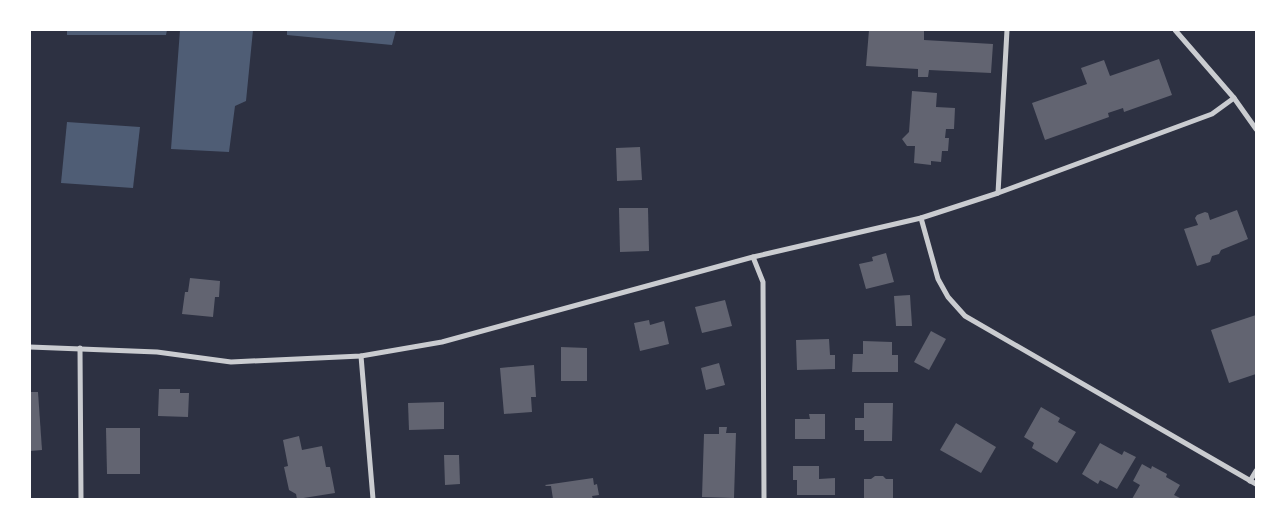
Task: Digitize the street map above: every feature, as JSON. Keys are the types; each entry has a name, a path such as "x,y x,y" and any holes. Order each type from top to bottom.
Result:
{"street":[{"path":"998,193 1007,30"},
{"path":"1175,30 1234,98 1256,129"},
{"path":"30,347 157,352 231,362 361,356 442,342 753,257 921,218 998,193 1212,114 1234,98"},
{"path":"921,218 938,279 948,297 965,316 1256,484"},
{"path":"753,257 763,282 764,499"},
{"path":"80,348 81,499"},
{"path":"361,356 373,499"},
{"path":"1250,481 1256,471"}],"water":[{"path":"67,30 167,30 166,35 67,35"},
{"path":"180,30 253,30 246,101 235,106 229,152 171,149"},
{"path":"287,30 396,30 392,45 287,35"},
{"path":"67,122 140,127 133,188 61,183"}],"building":[{"path":"869,30 924,30 924,40 993,44 991,73 929,70 928,77 918,77 918,69 866,66"},
{"path":"1159,59 1172,95 1124,112 1123,108 1108,113 1109,117 1045,140 1032,103 1087,84 1081,68 1104,60 1110,76"},
{"path":"912,91 937,93 936,107 955,108 954,129 946,129 945,138 949,138 948,151 942,151 941,162 931,161 931,165 914,163 915,146 907,146 902,139 909,132"},
{"path":"640,147 642,180 617,181 616,148"},
{"path":"619,208 648,208 649,251 620,252"},
{"path":"1237,210 1248,239 1221,250 1219,254 1212,256 1210,262 1197,266 1184,229 1198,225 1195,218 1197,215 1205,212 1208,213 1210,220"},
{"path":"886,253 894,282 866,289 859,264 873,261 872,257"},
{"path":"190,278 220,281 219,297 215,297 213,317 182,314 185,292 188,292"},
{"path":"910,295 912,326 896,326 894,296"},
{"path":"725,300 732,326 702,333 695,307"},
{"path":"1256,315 1256,374 1229,383 1211,330"},
{"path":"649,320 650,325 664,321 669,344 640,351 634,323"},
{"path":"931,331 946,339 929,370 914,362"},
{"path":"829,339 830,355 835,355 835,369 797,370 796,340"},
{"path":"863,341 892,342 892,355 898,355 898,372 852,372 853,354 863,354"},
{"path":"561,347 587,348 587,381 561,381"},
{"path":"719,363 725,385 706,390 701,368"},
{"path":"534,365 536,397 531,397 532,412 504,414 500,368"},
{"path":"159,389 180,389 180,393 189,393 188,417 158,416"},
{"path":"30,392 38,392 42,450 30,451"},
{"path":"444,402 444,429 409,430 408,403"},
{"path":"864,403 893,403 892,441 864,441 864,430 855,430 855,418 864,418"},
{"path":"1041,407 1060,418 1058,422 1076,432 1057,463 1032,448 1034,443 1024,437"},
{"path":"809,414 825,414 825,439 795,439 795,419 810,419"},
{"path":"956,423 996,447 981,473 940,450"},
{"path":"719,427 727,427 726,433 736,433 734,498 702,497 704,434 719,434"},
{"path":"106,428 140,428 140,474 107,474"},
{"path":"299,436 302,450 322,446 326,467 330,467 335,493 297,499 296,494 289,490 284,467 288,466 283,440"},
{"path":"1100,443 1122,455 1124,451 1136,457 1117,489 1100,480 1098,484 1082,474"},
{"path":"444,455 459,455 460,484 445,485"},
{"path":"1142,464 1151,469 1152,466 1167,474 1166,477 1180,485 1174,495 1182,499 1132,499 1140,485 1133,481"},
{"path":"793,466 819,466 819,479 835,478 835,495 797,495 797,480 793,480"},
{"path":"875,476 893,479 893,499 864,499 864,479 871,479"},
{"path":"593,478 594,485 597,484 599,495 592,496 593,499 553,499 551,486 545,485"}]}
